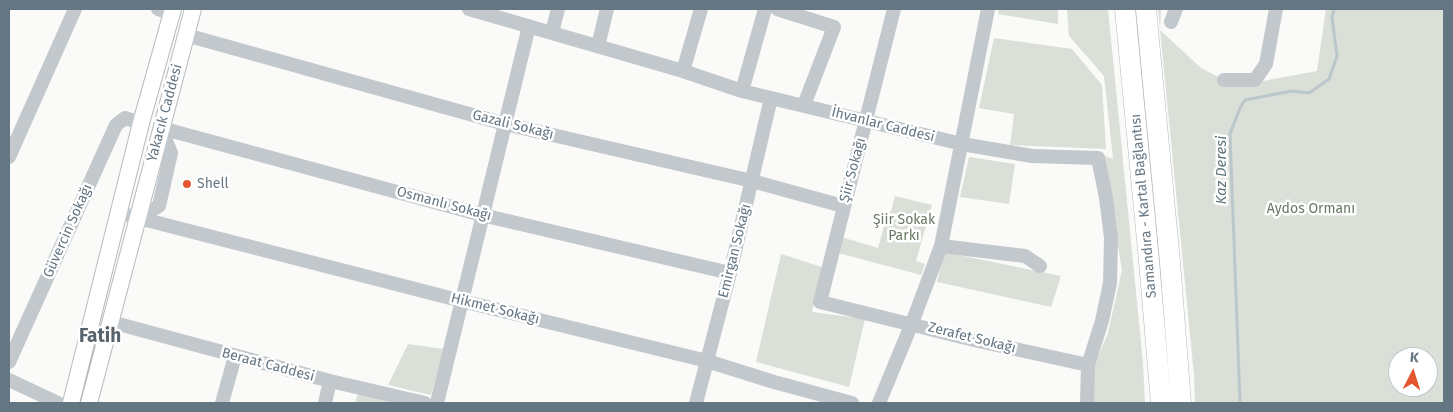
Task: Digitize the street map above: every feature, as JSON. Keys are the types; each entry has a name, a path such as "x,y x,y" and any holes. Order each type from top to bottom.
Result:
{"highway":[{"name":"Samandıra - Kartal Bağlantısı","path":"1125,9 1161,403"},
{"name":"Samandıra - Kartal Bağlantısı","path":"1146,9 1170,262 1181,403"}],"main road":[{"name":"Yakacık Caddesi","path":"90,403 193,9"},
{"name":"Yakacık Caddesi","path":"71,403 168,11"}],"street":[{"path":"9,157 75,9"},
{"name":"İhvanlar Caddesi","path":"469,9 683,71 742,91 962,144 1032,156 1098,158 1111,238 1110,283 1102,320 1088,365"},
{"path":"552,32 558,9"},
{"path":"598,46 607,9"},
{"path":"683,71 701,9"},
{"path":"742,91 765,9"},
{"path":"777,9 797,12 834,28 804,105"},
{"name":"Şiir Sokağı","path":"820,302 894,9"},
{"path":"879,403 912,324 941,246 988,9"},
{"path":"1224,80 1255,80 1266,64 1276,9"},
{"path":"437,403 528,26"},
{"name":"Gazali Sokağı","path":"186,35 505,124 752,181 843,206"},
{"name":"Emirgan Sokağı","path":"696,403 730,273 771,98"},
{"name":"Güvercin Sokağı","path":"9,362 116,125 124,118 141,123"},
{"name":"Osmanlı Sokağı","path":"161,128 482,215 730,273"},
{"path":"118,213 138,218"},
{"name":"Hikmet Sokağı","path":"138,218 462,301 707,361 774,382 852,403"},
{"path":"941,246 1025,256 1040,266"},
{"name":"Zerafet Sokağı","path":"820,302 974,340 1088,365"},
{"name":"Beraat Caddesi","path":"111,322 330,381 425,403"},
{"path":"222,403 235,356"},
{"path":"1087,403 1088,365"},
{"path":"9,380 58,403"},
{"path":"325,403 330,381"}],"green space":[{"path":"999,9 1058,9 1058,24 998,14"},
{"path":"1067,9 1108,9 1143,363 1145,403 1093,403 1093,369 1108,333 1122,270 1103,155 1113,159 1104,76 1069,36"},
{"path":"1158,9 1161,9 1160,30"},
{"name":"Aydos Ormanı","path":"1326,9 1444,9 1444,403 1195,403 1194,375 1160,30 1201,68 1236,86 1317,71"},
{"path":"994,38 1072,49 1102,85 1106,149 1010,145 1014,114 979,108"},
{"path":"969,157 1015,164 1009,204 960,197"},
{"name":"Şiir Sokak Parkı","path":"895,196 932,205 916,261 925,264 921,275 838,253 841,237 878,248 888,212 891,211"},
{"path":"944,252 1061,276 1051,307 937,282"},
{"path":"781,254 822,267 812,312 865,319 849,387 756,362"},
{"path":"408,344 444,349 431,395 388,385"},
{"path":"358,393 394,403 355,403"}],"waterway":[{"name":"Kaz Deresi","path":"1240,403 1230,134 1245,100 1292,91 1309,93 1329,79 1337,56 1332,18 1334,9"}],"place":[{"name":"Shell","path":"187,184"}],"district":[{"name":"Fatih","path":"100,337"}]}
